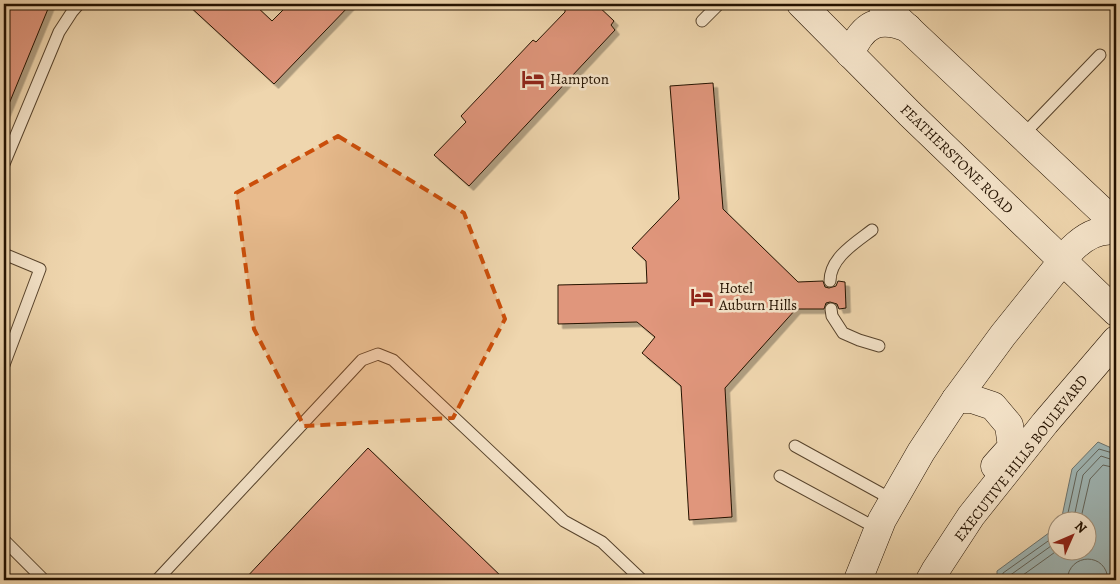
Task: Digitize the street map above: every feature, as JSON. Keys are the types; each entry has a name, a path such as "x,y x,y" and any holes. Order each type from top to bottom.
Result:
{"main road":[{"name":"FEATHERSTONE ROAD","path":"801,4 916,121 1116,312"},
{"path":"882,4 1116,224"},
{"path":"850,54 859,37 876,24 885,22 895,23 908,28"},
{"path":"858,580 882,520 921,452 956,399 1003,335 1062,260 1082,240 1091,234 1101,231 1116,231"},
{"name":"EXECUTIVE HILLS BOULEVARD","path":"933,576 971,516 1116,340"},
{"path":"933,576 955,524 981,481 1012,447 1010,425 993,406 972,399 956,399"}],"lane":[{"path":"4,164 59,32 79,4"},
{"path":"702,21 718,4"},
{"path":"1022,136 1100,55"},
{"path":"830,281 830,274 838,258 872,230"},
{"path":"4,254 40,269 4,365"},
{"path":"831,309 832,316 844,333 879,346"},
{"path":"157,580 362,360 378,354 393,360 564,521 602,542 642,580"},
{"path":"795,446 893,500"},
{"path":"780,476 878,529"},
{"path":"4,540 44,580"}],"highlighted area":[{"path":"338,136 464,213 505,319 453,418 304,426 254,329 236,193"}],"water":[{"path":"1098,442 1116,450 1116,580 1090,580 1088,577 1082,580 997,580 997,571 1048,534 1048,562 1098,562 1098,512 1063,512 1072,469"}],"building":[{"path":"4,4 50,4 4,116"},
{"path":"187,4 254,4 272,21 289,4 351,4 274,84"},
{"name":"Hampton","path":"565,4 596,4 614,21 611,25 615,30 469,186 434,155 466,122 461,116 533,40 536,42 565,12"},
{"name":"Hotel Auburn Hills","path":"713,83 723,209 798,282 823,281 825,287 829,288 836,286 838,281 845,282 846,308 839,309 837,304 830,302 826,303 824,309 796,309 725,388 732,517 689,520 681,386 642,353 655,337 637,322 558,324 558,285 647,283 646,261 632,248 679,199 670,86"},
{"path":"368,448 505,580 244,580"}],"place":[{"name":"Hampton","path":"533,79"},
{"name":"Hotel Auburn Hills","path":"702,297"}]}
